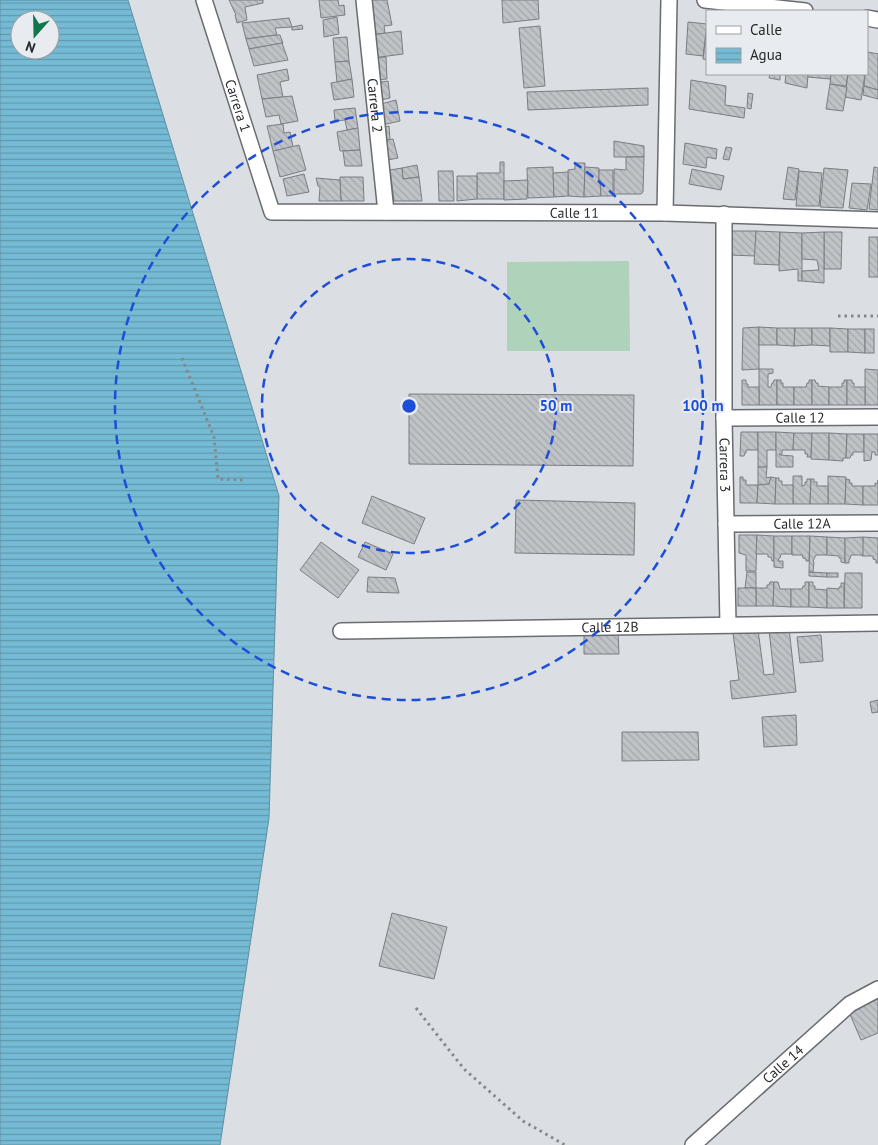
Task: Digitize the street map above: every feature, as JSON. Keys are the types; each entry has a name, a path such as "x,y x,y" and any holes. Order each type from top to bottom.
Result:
{"street":[{"name":"Carrera 1","path":"204,0 272,212"},
{"name":"Carrera 2","path":"364,0 386,212"},
{"path":"665,213 669,0"},
{"path":"705,0 796,10"},
{"name":"Calle 11","path":"272,212 665,213 878,220"},
{"name":"Carrera 3","path":"724,214 724,418 728,625"},
{"name":"Calle 12","path":"724,418 878,417"},
{"name":"Calle 12A","path":"726,524 878,523"},
{"name":"Calle 12B","path":"341,631 878,623"},
{"name":"Calle 14","path":"693,1145 850,1004 878,990"}],"path":[{"path":"838,316 878,316"},
{"path":"182,358 214,437 218,479 245,480"},
{"path":"416,1008 464,1070 523,1121 565,1145"}],"green space":[{"path":"629,261 630,351 507,351 507,262"}],"water":[{"path":"0,0 128,0 279,496 269,818 220,1145 0,1145"}],"building":[{"path":"229,0 263,0 263,3 245,7 247,20 237,23 236,15"},
{"path":"319,0 338,0 339,6 344,5 345,15 321,18"},
{"path":"366,0 387,0 392,25 384,26 385,33 371,35"},
{"path":"502,0 538,0 539,19 503,23"},
{"path":"337,17 339,34 324,37 323,20"},
{"path":"289,18 292,27 275,28 277,35 246,39 242,23"},
{"path":"688,22 706,24 703,56 686,54"},
{"path":"302,25 303,29 292,30 292,27"},
{"path":"540,26 545,86 524,88 519,28"},
{"path":"401,31 403,54 373,58 371,35"},
{"path":"280,35 283,43 249,49 246,39"},
{"path":"706,35 706,60 703,59"},
{"path":"347,37 349,61 335,62 333,38"},
{"path":"282,43 288,60 254,66 249,49"},
{"path":"868,52 878,54 878,90 864,86 865,75 868,75"},
{"path":"386,57 387,79 374,80 373,58"},
{"path":"349,61 352,79 337,82 335,62"},
{"path":"287,69 289,80 280,82 283,97 262,99 257,75"},
{"path":"770,75 780,75 780,80 769,78"},
{"path":"786,75 808,75 807,88 785,83"},
{"path":"808,75 831,75 830,79 808,77"},
{"path":"831,75 848,75 846,86 830,84"},
{"path":"848,75 865,75 861,100 845,97"},
{"path":"352,79 354,97 334,100 331,83"},
{"path":"691,80 726,86 725,105 745,108 744,118 689,109"},
{"path":"388,81 390,98 376,101 375,83"},
{"path":"830,84 847,87 843,111 826,109"},
{"path":"864,86 878,90 878,99 863,95"},
{"path":"648,88 648,105 528,110 527,92"},
{"path":"748,93 753,94 751,109 747,108"},
{"path":"292,96 298,121 281,124 279,115 266,117 262,99"},
{"path":"396,100 400,121 382,125 377,105"},
{"path":"355,108 358,128 347,130 345,120 335,121 334,110"},
{"path":"283,124 284,133 290,132 293,147 273,151 267,126"},
{"path":"389,126 390,140 383,141 382,128"},
{"path":"358,128 360,150 340,151 337,132"},
{"path":"393,139 398,158 388,160 383,141"},
{"path":"614,141 644,146 644,157 614,157"},
{"path":"685,143 717,149 716,159 707,157 706,168 683,164"},
{"path":"299,145 306,170 280,177 273,151"},
{"path":"726,147 732,148 729,160 723,159"},
{"path":"360,150 362,166 345,166 343,151"},
{"path":"626,157 644,157 643,192 641,194 614,194 614,169 626,170"},
{"path":"500,162 504,162 504,199 477,199 477,173 500,173"},
{"path":"575,163 585,163 584,197 568,196 568,170 575,169"},
{"path":"417,165 419,177 403,179 402,168"},
{"path":"553,167 554,197 528,198 527,168"},
{"path":"585,167 599,168 601,196 584,197"},
{"path":"788,167 799,169 795,200 783,199"},
{"path":"874,167 878,168 878,210 869,209"},
{"path":"402,168 403,179 419,177 422,201 394,201 390,170"},
{"path":"824,168 848,170 843,208 820,207"},
{"path":"692,169 724,176 721,190 689,184"},
{"path":"599,170 613,170 613,196 601,196"},
{"path":"438,171 453,171 454,201 439,201"},
{"path":"799,171 822,173 819,206 796,206"},
{"path":"568,172 568,196 554,197 553,173"},
{"path":"304,174 309,192 287,196 283,179"},
{"path":"457,176 477,176 477,199 457,201"},
{"path":"340,177 363,177 364,201 341,201"},
{"path":"316,178 340,180 341,201 319,201 320,187"},
{"path":"528,180 527,199 504,200 504,181"},
{"path":"852,183 871,184 867,210 849,208"},
{"path":"732,231 756,231 755,256 730,255"},
{"path":"756,231 780,232 779,265 754,264"},
{"path":"780,232 802,233 802,281 798,281 798,269 779,271"},
{"path":"824,232 842,232 841,269 824,269"},
{"path":"824,232 824,283 802,281 802,271 819,270 817,260 802,259 802,233"},
{"path":"869,237 878,237 878,277 869,277"},
{"path":"759,327 759,369 742,370 743,328"},
{"path":"759,327 777,328 777,345 759,345"},
{"path":"777,328 795,328 794,346 777,345"},
{"path":"795,328 812,328 812,345 794,346"},
{"path":"812,328 830,328 830,346 812,345"},
{"path":"830,328 848,329 848,352 830,352"},
{"path":"848,329 865,329 865,353 848,352"},
{"path":"865,329 874,329 874,353 865,353"},
{"path":"759,369 773,369 773,373 768,374 768,387 771,387 774,380 777,380 777,405 759,405"},
{"path":"865,369 878,370 878,405 865,405"},
{"path":"742,380 746,380 748,387 759,387 759,405 742,405"},
{"path":"777,380 781,380 783,387 794,387 794,405 777,405"},
{"path":"809,380 812,380 812,405 794,405 794,387 806,387"},
{"path":"812,380 818,383 818,386 829,387 829,405 812,405"},
{"path":"844,380 847,380 847,405 829,405 829,387 842,387"},
{"path":"847,380 852,380 854,387 865,387 865,405 847,405"},
{"path":"409,394 634,395 633,466 409,464"},
{"path":"741,432 758,432 758,450 746,450 744,456 740,456"},
{"path":"758,432 776,432 776,450 767,450 767,467 758,467"},
{"path":"776,432 794,433 793,450 782,450 782,454 779,454 793,456 793,467 776,467"},
{"path":"794,433 812,433 811,457 807,457 808,454 805,454 805,450 793,450"},
{"path":"812,433 829,433 829,460 811,459"},
{"path":"829,433 847,434 846,458 843,458 843,461 829,460"},
{"path":"847,434 864,434 864,452 853,452 850,458 846,458"},
{"path":"864,434 878,434 878,455 872,452 871,460 864,461"},
{"path":"758,467 767,467 766,478 771,477 769,484 758,485"},
{"path":"793,476 802,476 802,486 805,485 807,479 811,479 810,504 793,504"},
{"path":"828,476 846,477 845,504 828,504"},
{"path":"740,477 746,480 746,485 758,485 757,503 740,503"},
{"path":"771,477 776,478 775,504 757,503 758,485 769,484"},
{"path":"776,478 782,481 782,485 793,485 793,504 775,504"},
{"path":"811,479 817,482 817,486 828,486 828,504 810,504"},
{"path":"846,479 850,480 849,483 852,483 852,486 863,486 863,505 845,504"},
{"path":"878,480 878,505 863,505 863,486 875,486"},
{"path":"372,496 425,518 414,544 362,523"},
{"path":"516,500 635,503 634,555 515,553"},
{"path":"739,535 757,535 756,571 746,571 746,555 739,553"},
{"path":"757,535 774,536 774,561 772,561 771,557 768,557 768,554 756,554"},
{"path":"774,536 792,536 792,554 781,554 778,561 783,561 783,568 774,567"},
{"path":"792,536 810,536 809,561 806,561 802,555 792,555"},
{"path":"810,536 827,537 827,555 816,555 813,561 813,572 809,572"},
{"path":"827,537 845,538 845,563 841,562 839,556 827,555"},
{"path":"863,537 878,538 878,563 873,559 873,556 862,556"},
{"path":"863,537 863,555 851,555 849,563 845,563 845,538"},
{"path":"321,542 359,570 338,598 300,570"},
{"path":"365,542 393,554 386,570 358,557"},
{"path":"747,572 756,572 756,588 745,588"},
{"path":"809,572 827,573 827,577 809,576"},
{"path":"827,573 838,573 838,577 827,577"},
{"path":"845,573 862,573 862,608 844,608"},
{"path":"368,577 395,578 399,593 367,592"},
{"path":"770,582 774,582 773,606 756,606 756,588 767,588"},
{"path":"774,582 778,582 780,589 791,589 791,607 773,606"},
{"path":"805,582 809,582 809,607 791,607 791,589 802,589 805,586"},
{"path":"809,582 813,582 815,589 827,590 827,608 809,607"},
{"path":"841,583 844,583 844,608 827,608 827,588 839,589"},
{"path":"738,588 756,588 756,606 738,606"},
{"path":"789,628 796,692 732,699 730,681 739,680 733,633 758,630 764,675 774,674 769,630"},
{"path":"618,632 619,654 584,654 584,633"},
{"path":"821,635 823,661 800,663 797,637"},
{"path":"878,700 878,712 872,713 870,702"},
{"path":"796,715 797,745 764,747 762,717"},
{"path":"622,732 698,732 699,760 622,761"},
{"path":"392,913 447,927 434,979 379,966"},
{"path":"878,999 878,1033 861,1040 849,1012"}]}
